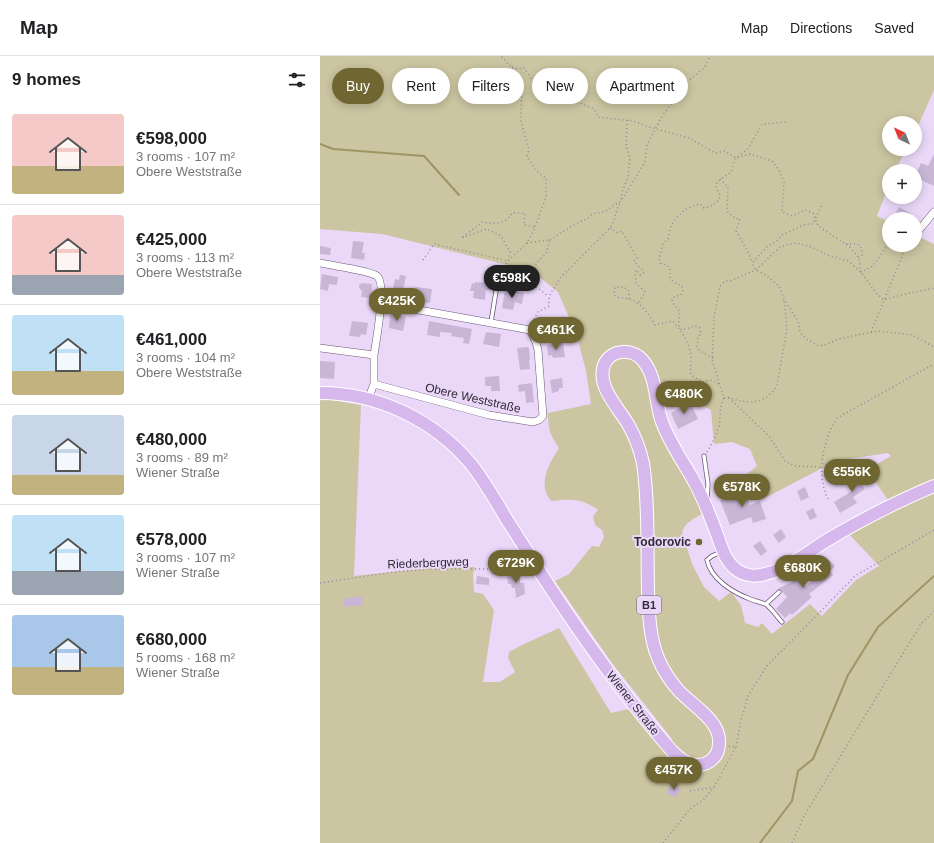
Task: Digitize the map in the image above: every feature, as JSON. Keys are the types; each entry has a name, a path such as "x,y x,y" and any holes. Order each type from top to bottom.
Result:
{"main road":[{"name":"B1","path":"719,746 718,735 713,724 672,682 662,666 654,647 649,614 646,501 642,460 631,429 607,390 603,379 604,366 608,359 615,354 625,352 634,354 641,358 647,366 663,424 696,484 707,508 723,551 731,565 741,572 755,576 766,574 783,567 872,515 934,486"},
{"name":"Wiener Straße","path":"320,393 341,394 368,399 395,408 421,421 458,450 480,476 538,569 606,667 677,756 690,764 700,765 707,763 714,757 719,746"}],"street":[{"path":"922,227 934,212"},
{"path":"320,264 376,275 380,280 380,303 374,355 374,384 368,399"},
{"path":"380,303 530,330"},
{"name":"Obere Weststraße","path":"374,384 489,415 533,422 539,420 543,416 538,350 530,330"},
{"path":"320,348 374,355"}],"lane":[{"path":"491,322 498,279"},
{"path":"704,456 708,484 707,508"},
{"path":"723,551 712,556 708,560 709,567 719,580 737,593 766,604 782,622"},
{"path":"766,604 779,592"}],"path":[{"path":"501,56 522,78 521,122 529,150 527,156 536,171 546,178 546,197 535,227 527,243 508,261"},
{"path":"530,330 532,321 538,312 549,306 548,296 551,290 557,285 560,278 610,228 614,222 615,212 645,162 647,145 661,118 683,84 704,68 710,56"},
{"path":"512,67 518,69 524,68 532,80 553,84 561,88 568,100 575,101 594,109 598,117 628,120 689,138 715,153 725,151 736,158 750,154 772,161 779,170 787,187"},
{"path":"621,201 622,192 628,177 630,158 626,145 628,120"},
{"path":"720,385 712,380 702,382 691,375 691,358 689,348 679,327 679,310 674,306 672,300 675,296 681,295 683,291 682,286 672,282 669,277 670,268 661,264 659,259 663,244 668,239 671,226 679,214 698,204 702,205 704,208 710,207 719,200 720,195 716,187 717,182 731,172 736,158 748,149 762,124 787,122"},
{"path":"720,179 728,188 727,211 736,219 740,219 736,231 748,252 752,263 756,270 766,275 779,286 784,298 798,321 800,332 806,339 819,346 828,344 838,339 878,331 913,336 934,347"},
{"path":"784,182 782,212 792,216 805,210 813,213 818,226 846,244 859,258 861,272"},
{"path":"527,243 550,240 570,227 588,218 592,214 604,212 621,201"},
{"path":"752,263 768,246 778,240 782,235 806,224 813,224 821,206"},
{"path":"798,207 801,212"},
{"path":"498,279 508,261 510,252 501,236 487,229 461,238 482,222 494,224 508,220 512,213 526,213 524,225 535,227"},
{"path":"610,228 618,233 622,231 637,258 634,261 644,272 640,275 637,270 635,272 636,283 645,292 639,303"},
{"path":"548,296 535,286 533,276 536,263 546,254 550,240"},
{"path":"704,456 712,443 719,426 721,404 724,398 714,367 713,358 714,318 720,286 726,281 730,281 756,270 780,247 794,243 809,246 830,256 848,261 861,272 876,293 884,300"},
{"path":"423,260 434,244 508,261"},
{"path":"846,244 858,244 862,250 862,255 859,258"},
{"path":"861,272 873,266 883,252"},
{"path":"871,332 904,252"},
{"path":"629,299 629,291 624,287 615,287 614,295 618,298 629,299 639,303 655,325 673,321 682,330 695,326 700,328 701,334 698,337 697,347 700,351 713,358"},
{"path":"884,300 934,288"},
{"path":"724,398 727,397 754,402 765,399 773,393 777,385 787,329 784,298"},
{"path":"828,499 824,491 821,467 830,427 837,418 934,364"},
{"path":"727,397 769,436 785,461 795,466 821,467"},
{"path":"663,842 689,810 704,799 714,788 736,747 741,720 748,696 766,667 855,576 934,530"},
{"name":"Riederbergweg","path":"320,583 394,572 431,569 538,569"},
{"path":"792,843 804,816 921,624 934,611"},
{"path":"719,746 736,747"},
{"path":"690,790 714,788"}],"shaded area":[{"path":"320,56 934,56 934,90 922,117 882,116 882,156 902,156 898,164 882,164 882,203 877,216 882,218 882,252 922,252 922,238 934,244 934,843 320,843 320,398 361,405 354,576 431,568 475,567 473,574 474,592 483,594 494,610 483,682 500,682 515,672 508,658 509,652 559,628 611,713 629,709 660,744 672,739 612,663 555,581 569,574 592,546 599,547 604,537 602,530 595,525 593,516 598,510 586,503 576,500 551,501 545,488 548,467 559,448 550,432 548,413 591,404 586,371 577,336 558,292 532,271 382,234 320,229","holes":["688,398 711,410 714,444 732,442 750,449 757,466 742,478 743,482 758,483 767,497 826,466 848,459 888,453 891,456 867,470 888,500 849,532 849,534 879,566 856,580 822,616 810,604 772,634 762,623 758,627 745,623 741,605 731,592 719,601 704,587 693,566 682,534 684,527 703,513 660,401 665,399 675,403"]}],"building":[{"path":"934,154 934,186 922,180 922,164 921,164 921,163 928,166"},
{"path":"899,207 908,212 896,212"},
{"path":"353,241 364,242 362,253 365,253 364,260 351,258"},
{"path":"320,246 331,248 330,255 320,254"},
{"path":"322,274 338,277 337,285 329,284 328,291 320,289"},
{"path":"400,275 406,276 402,295 392,293 395,279 399,280"},
{"path":"475,282 490,283 489,290 486,290 485,300 473,298 474,291 470,291 472,283 475,284"},
{"path":"362,283 372,284 371,298 361,297 362,291 359,288 359,285"},
{"path":"415,287 432,289 430,303 420,302 420,298 414,297"},
{"path":"505,289 524,293 522,304 515,302 513,310 502,308"},
{"path":"390,314 406,317 403,331 389,328"},
{"path":"558,318 560,332 547,334 545,320"},
{"path":"352,321 368,323 366,335 361,334 360,337 349,336"},
{"path":"429,321 472,329 469,344 463,343 464,338 451,336 452,333 440,332 440,337 427,335"},
{"path":"486,332 501,334 499,347 483,344"},
{"path":"563,343 565,357 553,358 552,355 548,356 547,345"},
{"path":"517,348 529,348 530,369 520,370"},
{"path":"320,361 335,362 334,379 320,378"},
{"path":"499,376 500,391 491,391 491,386 485,386 485,377"},
{"path":"562,378 563,388 559,388 559,391 552,393 550,380"},
{"path":"532,383 534,402 526,403 525,391 519,392 518,385"},
{"path":"689,400 698,419 678,429 671,413 680,408 679,405"},
{"path":"844,465 847,477 830,481 827,468"},
{"path":"864,472 869,480 862,485 865,489 853,497 857,503 840,513 834,502 852,491 848,482"},
{"path":"805,487 809,497 801,501 797,491"},
{"path":"743,488 750,505 760,501 766,519 753,523 751,517 730,525 720,500 734,495 733,491"},
{"path":"813,508 817,517 810,520 806,512"},
{"path":"781,529 786,537 779,543 773,535"},
{"path":"760,541 767,551 761,556 753,546"},
{"path":"512,551 513,562 498,563 497,552"},
{"path":"829,560 835,566 830,571 833,575 809,594 812,597 792,615 790,613 785,618 776,609 787,597 779,588 792,582 787,577 794,571 806,586 816,577 812,572"},
{"path":"516,572 517,578 520,578 520,583 524,583 525,594 516,598 515,588 512,588 511,584 508,584 507,577 510,576 509,573"},
{"path":"477,576 489,578 489,585 476,584"},
{"path":"362,596 363,605 344,607 343,599"},
{"path":"673,783 681,789 675,798 666,792"}],"waterway":[{"path":"320,144 333,149 424,156 459,195"},
{"path":"760,843 792,801 798,771 813,759 848,675 878,627 934,576"}],"place":[{"name":"Todorovic","path":"699,542"}]}
